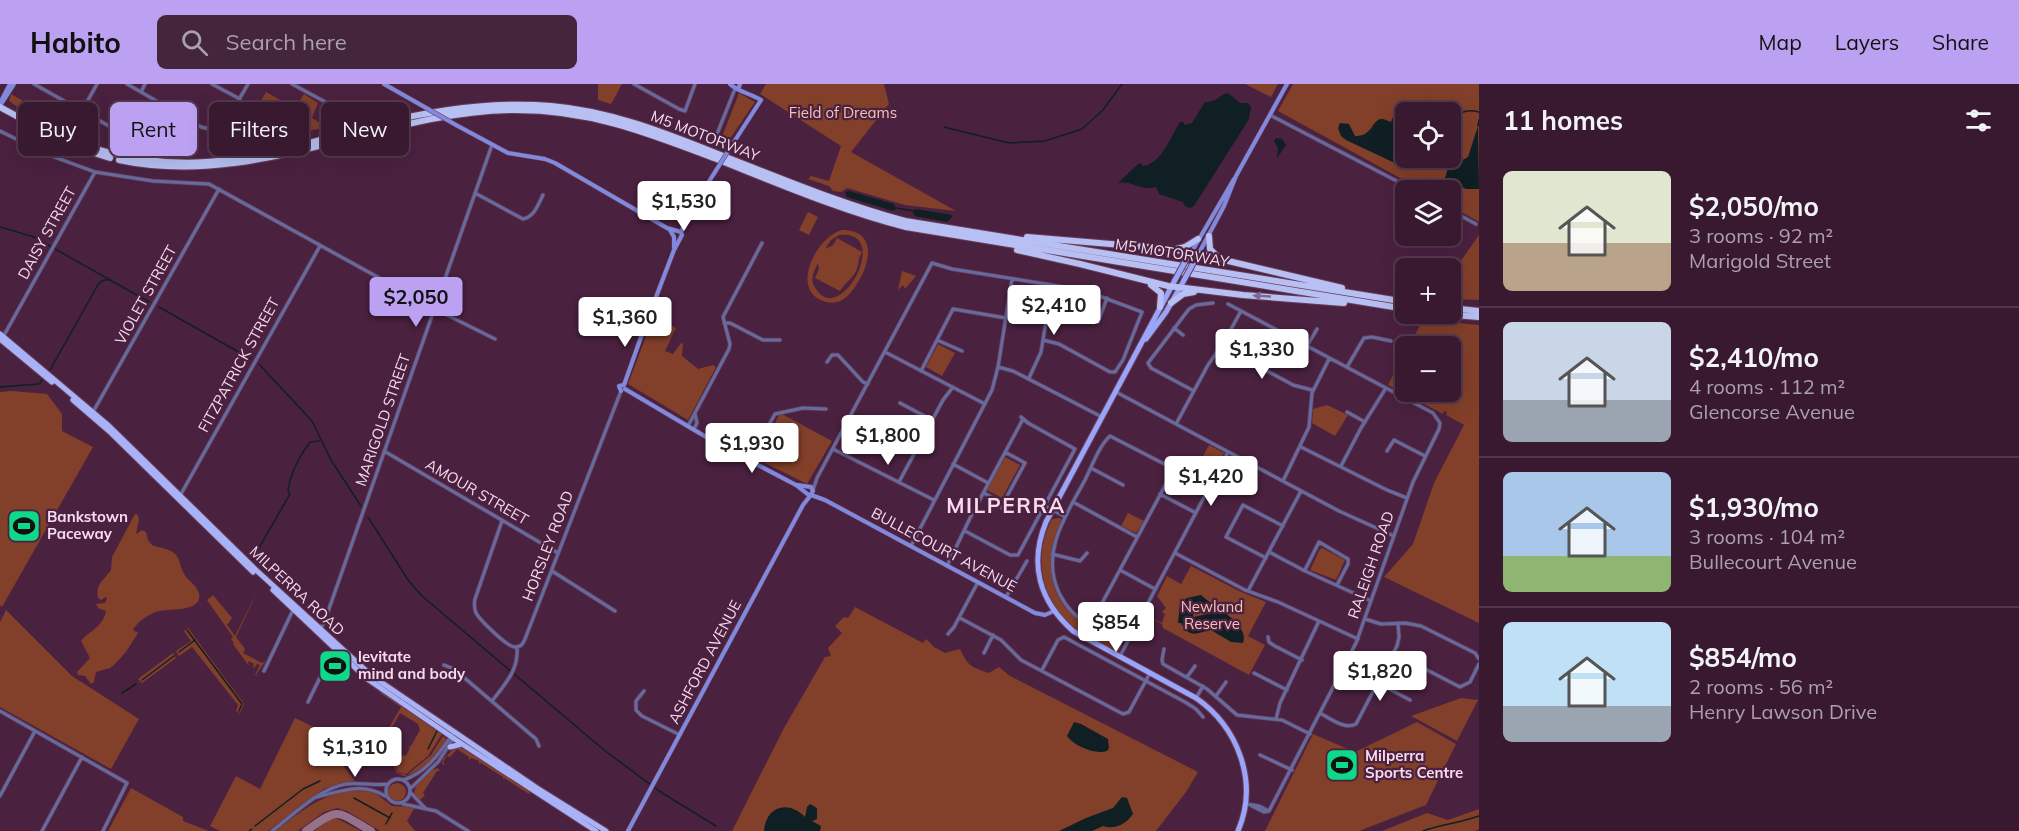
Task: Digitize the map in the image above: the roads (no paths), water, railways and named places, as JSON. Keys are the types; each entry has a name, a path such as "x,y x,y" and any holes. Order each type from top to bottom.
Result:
{"highway":[{"name":"M5 MOTORWAY","path":"2,109 48,133 98,151 146,160 185,163 225,161 270,153 384,123 448,110 492,105 565,107 614,116 656,129 871,212 905,221 1395,303"},
{"name":"M5 MOTORWAY","path":"2,109 58,142 98,155 142,164 182,168 228,165 257,160 434,118 461,114 513,110 568,114 635,128 874,219 940,233 1395,303"},
{"path":"964,231 1170,249 1185,247 1198,239"},
{"path":"940,233 1080,264 1145,282 1181,285 1203,291 1395,304"},
{"path":"1209,236 1210,249 1221,258"},
{"path":"1170,249 1189,256 1221,258 1395,302"},
{"path":"1145,282 1161,293 1160,307"},
{"path":"1171,303 1183,294 1203,291"},
{"path":"1461,309 1479,311"},
{"path":"1461,316 1479,317"},
{"name":"MILPERRA ROAD","path":"1,337 93,413 294,608"},
{"name":"MILPERRA ROAD","path":"1,337 109,431 231,552 372,676 454,735 462,744 596,831"},
{"name":"MILPERRA ROAD","path":"319,631 334,649 373,682 606,831"},
{"path":"450,747 462,744"}],"main road":[{"path":"2,109 12,84"},
{"path":"384,84 513,155 545,159 555,163 678,234 674,249"},
{"path":"1141,345 1171,303 1209,236 1236,176 1287,84"},
{"path":"737,86 753,95 754,111"},
{"name":"HORSLEY ROAD","path":"623,388 678,234 761,100 753,95"},
{"path":"1236,176 1160,307 1053,510 1040,540 1038,564 1041,583 1054,611 1078,634 1196,698 1220,720 1236,745 1246,778 1249,805 1239,831"},
{"name":"BULLECOURT AVENUE","path":"623,388 796,485 1006,597 1042,615 1054,611"},
{"name":"ASHFORD AVENUE","path":"628,831 809,492"}],"street":[{"path":"34,84 66,102"},
{"path":"87,102 97,84"},
{"path":"127,84 210,130 221,127 226,122 248,84"},
{"path":"141,92 145,84"},
{"path":"212,84 240,99"},
{"path":"292,84 325,102"},
{"path":"634,84 685,111 695,84"},
{"path":"717,134 737,86"},
{"path":"1270,114 1395,180"},
{"path":"0,131 49,155 95,172 153,181 209,183 432,307 436,304 438,310 495,339"},
{"name":"MARIGOLD STREET","path":"319,631 324,623 492,145"},
{"name":"DAISY STREET","path":"1,337 95,172"},
{"name":"VIOLET STREET","path":"93,413 219,189"},
{"path":"475,193 523,219 533,214 543,195"},
{"path":"1461,216 1476,224"},
{"path":"688,426 729,349 730,344 724,323 725,313 762,243"},
{"name":"FITZPATRICK STREET","path":"180,496 320,246"},
{"name":"ASHFORD AVENUE","path":"809,492 932,263 948,269 1012,279"},
{"path":"911,546 994,385 1012,279 1083,290 1140,310 1141,315 1123,360 1115,372 1110,372 1059,344 1043,340"},
{"path":"1029,378 1043,340 1052,285"},
{"path":"1098,322 1107,298"},
{"path":"1194,391 1148,365 1149,360 1191,307 1196,304 1213,303"},
{"path":"1228,304 1386,388 1341,466"},
{"path":"921,371 953,309 1006,318"},
{"path":"1176,424 1241,311"},
{"path":"724,323 730,323 766,341 780,340"},
{"path":"1173,328 1183,334"},
{"path":"1307,346 1317,329"},
{"path":"1347,367 1364,338 1372,337 1391,341"},
{"path":"937,339 962,351"},
{"path":"1221,346 1293,385 1312,390"},
{"path":"885,352 985,404"},
{"path":"827,362 831,356 838,355 863,382 868,384"},
{"path":"1283,482 1301,447 1311,420 1312,390 1329,358"},
{"path":"998,367 1029,378 1102,417"},
{"path":"900,482 932,420 953,387"},
{"name":"HORSLEY ROAD","path":"517,647 524,641 623,388"},
{"name":"RALEIGH ROAD","path":"1249,805 1266,812 1269,811 1292,770 1358,639 1407,498 1439,429 1439,420 1433,413 1386,388"},
{"path":"1115,392 1372,528 1394,536"},
{"path":"900,403 932,420"},
{"path":"753,453 777,412 804,408 826,409"},
{"path":"1347,412 1365,422"},
{"path":"694,429 698,423 695,414"},
{"path":"947,566 964,531 984,493 988,483 1022,418 1076,449 1020,552 1014,556 964,531"},
{"path":"884,433 917,450"},
{"path":"1109,436 1113,436 1174,469 1093,620 1087,623 1076,615 1061,595 1054,579 1052,554 1055,538 1091,468 1109,436"},
{"path":"1388,451 1395,439 1425,456"},
{"path":"1301,447 1407,498"},
{"path":"833,449 934,500"},
{"name":"AMOUR STREET","path":"384,451 558,554"},
{"path":"1002,508 1002,502 1025,463 1005,452"},
{"path":"1119,657 1228,452"},
{"path":"953,464 988,483"},
{"path":"1238,488 1251,464"},
{"path":"1091,468 1123,486"},
{"path":"1248,591 1301,491"},
{"path":"984,493 1002,502"},
{"path":"1160,494 1196,513"},
{"path":"1073,502 1137,537"},
{"path":"1266,558 1226,537 1243,505 1282,526"},
{"path":"1045,506 1065,517"},
{"path":"492,701 510,678 517,660 517,647 507,644 477,614 474,605 502,521"},
{"path":"1305,571 1319,542 1348,559 1348,564 1337,585"},
{"path":"1269,552 1371,601"},
{"path":"1052,554 1078,561 1087,553"},
{"path":"1175,553 1248,591 1358,639"},
{"path":"1006,597 1027,561"},
{"path":"1120,570 1155,589"},
{"path":"552,571 615,611"},
{"path":"948,634 960,618 978,582"},
{"path":"264,671 294,608"},
{"path":"960,618 993,635 1003,642 1016,657 1125,714 1129,712 1149,673"},
{"path":"1365,619 1381,624 1398,623 1425,627 1475,653 1479,659"},
{"path":"1276,719 1278,708 1319,621"},
{"path":"1320,713 1346,726 1354,726 1358,722 1394,653 1399,640 1398,623"},
{"path":"984,653 993,635"},
{"path":"1042,671 1058,640 1062,637 1194,707 1203,717"},
{"path":"1268,637 1271,644 1302,660"},
{"path":"308,702 334,649"},
{"path":"1164,649 1162,663 1203,686 1238,716 1276,719 1310,734"},
{"path":"1394,653 1460,687 1470,682 1479,664"},
{"path":"444,665 454,669 492,701 536,739 539,746"},
{"path":"1187,677 1196,666"},
{"path":"1254,673 1287,690"},
{"path":"1216,696 1226,682"},
{"path":"1378,683 1410,700"},
{"path":"1196,698 1203,686"},
{"path":"644,691 636,701 636,710 642,716 680,735"},
{"path":"0,711 127,783 103,831"},
{"path":"0,796 35,731"},
{"path":"398,804 407,799 410,791 438,762 450,747 454,735"},
{"path":"272,831 326,790 344,784 388,784 415,775 432,762 454,735"},
{"path":"1260,755 1292,770"},
{"path":"42,831 82,757"},
{"path":"403,780 425,808"},
{"path":"387,797 385,790 388,784"},
{"path":"316,797 352,788 375,790 391,802 425,808 446,816 468,831"}],"waterway":[{"path":"944,127 1009,143 1045,141 1082,129 1103,110 1122,84"},
{"path":"1461,113 1479,112"},
{"path":"1478,126 1479,120"},
{"path":"896,208 914,211"},
{"path":"0,227 34,237 149,302"},
{"path":"50,370 99,283 111,280"},
{"path":"159,307 251,359"},
{"path":"259,364 312,421 331,460 361,506"},
{"path":"0,387 39,384"},
{"path":"252,560 290,494 289,484 299,459 310,442 319,441"},
{"path":"368,517 408,580 422,596 604,750 659,791 716,826"},
{"path":"187,630 242,704 239,711"},
{"path":"179,652 195,640"},
{"path":"142,680 174,656"},
{"path":"122,693 136,684"},
{"path":"428,749 437,731"},
{"path":"255,826 303,789 320,781"},
{"path":"354,798 390,818"},
{"path":"386,824 392,813"},
{"path":"1423,831 1479,816"}],"place":[{"name":"Bankstown Paceway","path":"24,526"},
{"name":"levitate mind and body","path":"335,666"},
{"name":"Milperra Sports Centre","path":"1342,765"}],"district":[{"name":"MILPERRA","path":"1006,506"}],"park label":[{"name":"Field of Dreams","path":"843,113"},
{"name":"Newland Reserve","path":"1212,616"}]}
